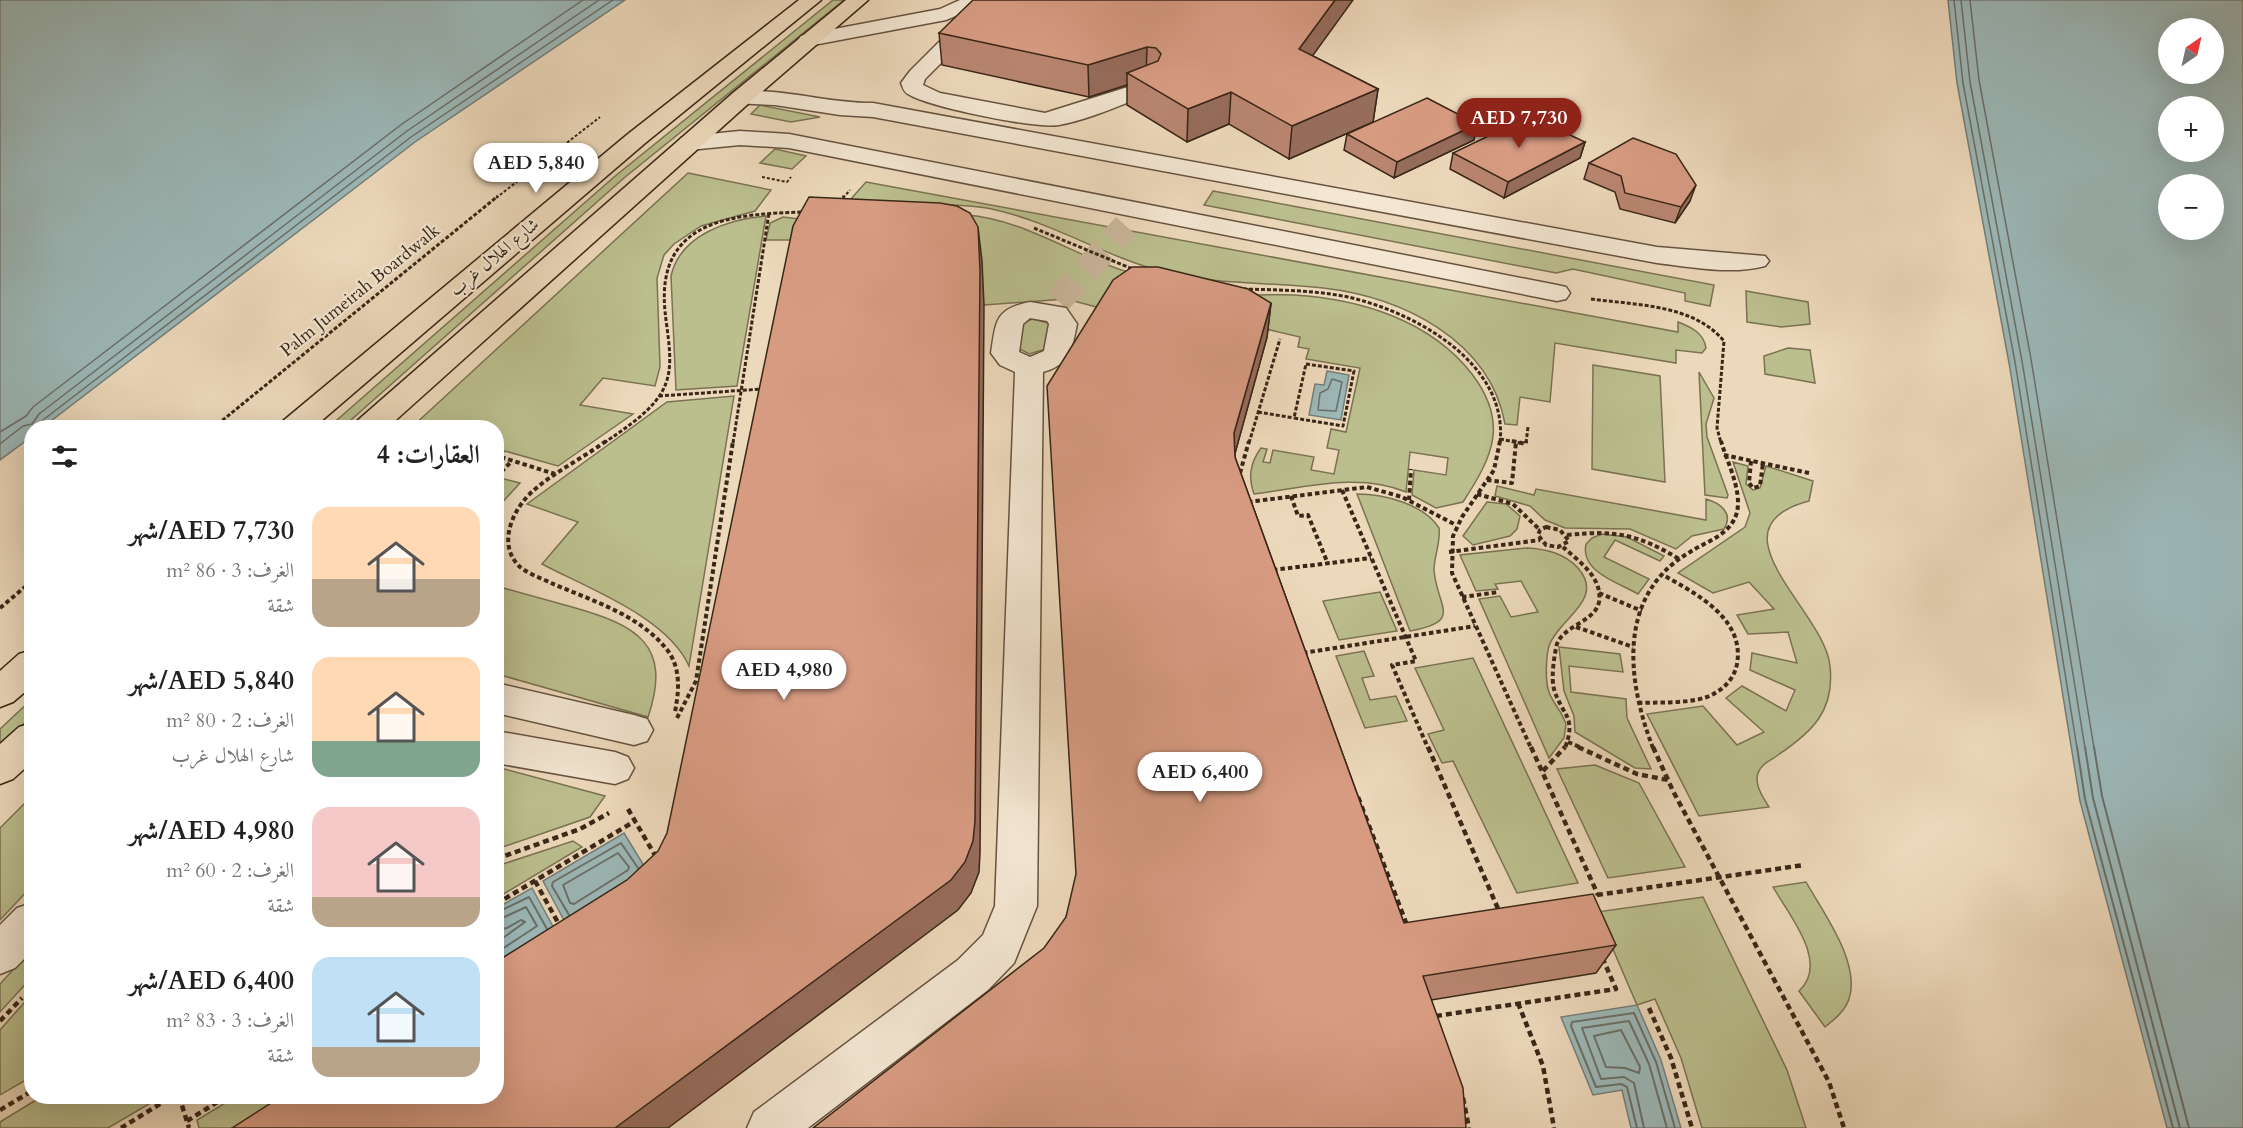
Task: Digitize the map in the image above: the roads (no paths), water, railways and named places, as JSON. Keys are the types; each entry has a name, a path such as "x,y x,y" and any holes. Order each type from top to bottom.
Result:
{"main road":[{"name":"شارع الهلال غرب","path":"303,420 627,147 811,0"},
{"path":"377,420 735,103 858,0"},
{"path":"0,692 24,671"},
{"path":"0,768 24,746"}],"lane":[{"path":"808,40 946,14 975,0"},
{"path":"988,0 976,18 917,75 912,83 914,89 934,98 1045,120 1060,118 1147,87"},
{"path":"765,77 792,90 853,102 873,110"},
{"path":"735,103 784,97 846,109 873,110 1657,255 1708,261 1756,261"},
{"path":"735,103 755,126 789,141"},
{"path":"689,144 740,138 789,141 1133,219 1557,293"},
{"path":"1053,306 1063,324 1057,354 1045,363 1029,366 1013,362 1005,353 1010,321 1021,312 1053,306"},
{"path":"770,1128 973,975 999,949 1016,906 1029,366"},
{"path":"504,700 634,730"},
{"path":"504,749 620,785"},
{"path":"0,954 24,930"}],"water":[{"path":"0,0 625,0 415,142 52,420 24,420 24,442 0,460"},
{"path":"1948,0 2243,0 2243,1128 2167,1128 2080,801 2009,363 1957,83"},
{"path":"1327,371 1349,375 1341,420 1309,415 1315,384 1324,385"},
{"path":"624,833 649,874 566,924 543,881"},
{"path":"532,888 556,932 504,965 504,904"},
{"path":"1637,1005 1661,1060 1681,1128 1631,1128 1622,1090 1593,1095 1561,1017"}],"tunnel":[{"path":"1058,301 1126,226"}]}
